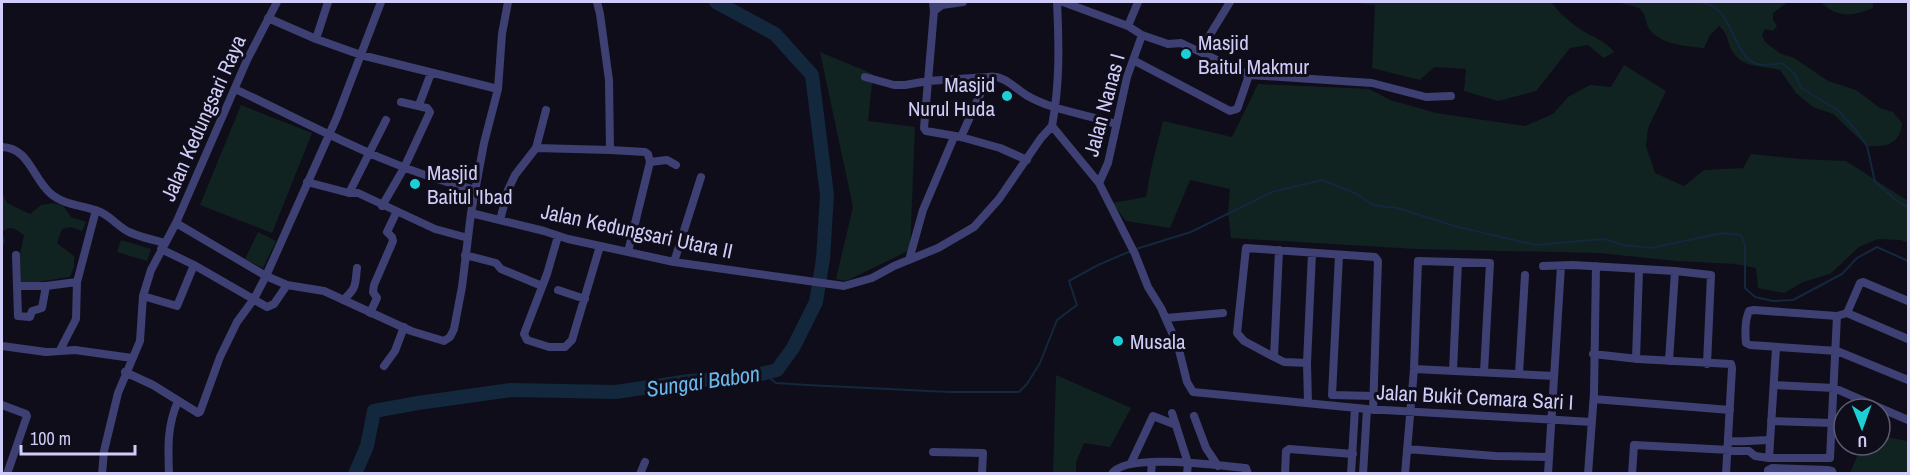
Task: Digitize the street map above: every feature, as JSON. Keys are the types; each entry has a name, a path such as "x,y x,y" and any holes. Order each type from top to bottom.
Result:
{"street":[{"name":"Jalan Kedungsari Raya","path":"102,474 104,451 114,405 125,372 140,341 143,296 151,270 176,222 235,89 277,2"},
{"path":"316,39 328,2"},
{"path":"125,372 153,385 198,413 200,412 220,357 237,322 255,299 330,134 381,2"},
{"path":"597,2 609,80 610,150"},
{"path":"963,2 933,6 924,128 928,132 1000,148 1027,160"},
{"path":"909,260 938,248 974,227 999,199 1041,138 1052,126 1056,107 1060,55 1057,2"},
{"path":"1063,2 1128,26 1142,35 1168,44 1181,43 1249,75 1372,83 1426,97 1451,96"},
{"path":"1128,26 1138,2"},
{"path":"1200,51 1230,2"},
{"path":"176,222 266,276 287,285 324,291 370,313 441,341 450,337 454,329 484,143 498,89 502,34 508,3"},
{"path":"268,18 361,56 498,89"},
{"name":"Jalan Nanas I","path":"1099,183 1108,163 1127,77 1142,35"},
{"path":"1133,60 1230,111 1237,110 1249,75"},
{"path":"419,105 431,74"},
{"path":"865,77 894,85 905,85 996,76 1027,96 1116,124"},
{"path":"909,260 922,210 988,77"},
{"path":"235,89 404,168 476,190"},
{"path":"382,206 404,168 430,112 428,108 401,102"},
{"path":"500,220 508,190 515,176 536,148 546,110"},
{"path":"349,193 386,120"},
{"path":"1052,126 1099,183 1133,250 1148,286 1166,318 1223,313"},
{"path":"2,147 10,148 23,155 51,195 63,202 96,210 113,218 129,232 163,246 267,306 273,305 287,285"},
{"path":"536,148 610,150 648,154 650,162 628,252"},
{"path":"650,162 668,160 676,165"},
{"path":"674,262 701,177"},
{"path":"307,182 349,193 358,193 396,213 435,229 468,238"},
{"path":"60,350 76,318 76,282 96,210"},
{"path":"370,313 377,298 373,292 374,285 393,241 387,232 396,213"},
{"name":"Jalan Kedungsari Utara II","path":"471,213 558,236 674,262 796,278 834,286 859,283 909,260"},
{"path":"558,236 525,338 549,347 565,346 572,340 600,246"},
{"path":"1307,363 1284,362 1244,341 1237,333 1244,251 1248,248 1375,257 1378,261 1374,396 1370,409 1363,474"},
{"path":"1274,357 1279,250"},
{"path":"1308,403 1307,363 1312,253"},
{"path":"16,255 18,316 30,317 32,311 42,308 46,286"},
{"path":"465,255 496,263 501,269 543,286"},
{"path":"1339,255 1332,395 1374,396"},
{"path":"1405,474 1414,369 1417,263 1421,260 1490,263 1484,372"},
{"path":"1453,371 1458,262"},
{"path":"143,296 177,306 194,265"},
{"path":"1543,266 1596,266 1711,275 1707,364"},
{"path":"1548,474 1561,266"},
{"path":"1588,474 1594,399 1596,266"},
{"path":"343,300 356,286 357,268"},
{"path":"1636,359 1639,270"},
{"path":"1669,361 1675,271"},
{"path":"1519,374 1525,275"},
{"path":"17,286 46,286 76,282"},
{"path":"1847,313 1860,283 1863,282 1908,301"},
{"path":"558,290 585,299"},
{"path":"1908,339 1847,313 1837,316 1749,311 1747,316 1746,343 1750,345 1837,351 1908,380"},
{"path":"1833,397 1837,316"},
{"name":"Jalan Bukit Cemara Sari I","path":"1166,318 1178,346 1187,382 1193,392 1355,408 1592,422"},
{"path":"384,366 396,351 404,327"},
{"path":"2,346 46,352 60,350 111,354 132,358"},
{"path":"1769,458 1776,348"},
{"path":"1593,354 1732,365 1726,474"},
{"path":"1414,369 1554,376"},
{"path":"1774,385 1834,388 1908,420"},
{"path":"1594,399 1730,410"},
{"path":"169,474 167,442 169,426 177,401"},
{"path":"2,405 27,416 7,474"},
{"path":"1351,474 1355,408"},
{"path":"1172,413 1188,463 1187,474"},
{"path":"1131,462 1153,416 1176,425"},
{"path":"1194,416 1206,448 1218,466"},
{"path":"1749,447 1755,456 1769,458 1830,458 1832,423 1772,420"},
{"path":"1749,447 1753,440 1770,440"},
{"path":"1632,474 1634,445 1749,447"},
{"path":"1285,474 1285,455 1289,449 1353,454"},
{"path":"1407,449 1495,456 1549,457"},
{"path":"933,452 983,453 982,474"},
{"path":"640,474 645,462"},
{"path":"1112,474 1116,468 1131,462 1188,463 1246,468 1248,474"},
{"path":"1151,474 1152,463"},
{"path":"1769,471 1832,472"}],"green space":[{"path":"1348,2 1551,2 1570,21 1603,42 1614,52 1604,58 1588,45 1570,48 1536,91 1498,101 1464,91 1466,69 1434,67 1420,80 1372,68 1375,5"},
{"path":"1618,2 1788,2 1773,13 1773,20 1777,26 1773,31 1765,29 1762,35 1765,42 1828,81 1856,90 1880,108 1893,112 1902,123 1901,130 1895,140 1890,143 1867,146 1833,114 1813,107 1796,93 1780,70 1752,65 1739,59 1719,26 1710,35 1704,48 1675,44 1661,39 1650,30 1640,9"},
{"path":"1821,2 1873,2 1873,8 1859,13 1846,14 1833,11"},
{"path":"820,52 873,74 868,121 915,127 910,250 846,281 836,279 853,207"},
{"path":"1624,65 1666,91 1648,128 1646,146 1655,173 1684,186 1704,170 1743,168 1751,154 1846,161 1908,201 1908,243 1901,240 1878,239 1859,247 1830,274 1803,282 1784,293 1758,288 1756,268 1735,264 1599,253 1417,249 1231,238 1228,213 1230,189 1190,180 1170,228 1126,221 1112,203 1146,197 1163,121 1232,137 1258,84 1369,89 1390,100 1436,113 1525,126 1553,114 1568,97 1590,85 1611,87"},
{"path":"241,105 312,133 272,233 200,205"},
{"path":"2,192 7,203 30,214 41,205 54,203 63,206 71,217 86,222 82,231 71,227 62,229 57,243 74,256 74,267 70,277 21,283 20,254 24,235 11,228 2,232"},
{"path":"258,232 276,241 263,268 245,259"},
{"path":"121,240 151,249 147,261 117,252"},
{"path":"1056,375 1131,408 1110,447 1084,443 1076,462 1076,473 1053,473"},
{"path":"1892,438 1908,441 1908,473 1850,473 1857,457 1892,457"}],"waterway":[{"name":"Sungai Babon","path":"355,474 367,446 374,411 511,390 616,392 689,381 753,376 777,370 793,348 816,302 823,259 827,195 812,75 775,34 716,2"},
{"path":"1696,2 1710,5 1721,13 1740,48 1751,61 1764,65 1782,63 1795,74 1801,88 1839,111 1867,146 1875,182 1908,207"},
{"path":"1136,249 1191,232 1272,192 1322,180 1355,193 1373,205 1397,208 1458,227 1536,245 1604,239 1624,245 1651,248 1722,233 1741,235 1745,245 1745,288 1755,297 1773,301 1793,300 1842,274 1857,258 1877,247 1908,261"},
{"path":"763,373 776,383 949,392 1019,392 1040,363 1057,320 1077,305 1069,281 1131,251"}],"place":[{"name":"Masjid Baitul Makmur","path":"1186,54"},
{"name":"Masjid Nurul Huda","path":"1007,96"},
{"name":"Masjid Baitul 'Ibad","path":"415,184"},
{"name":"Musala","path":"1118,341"}]}
